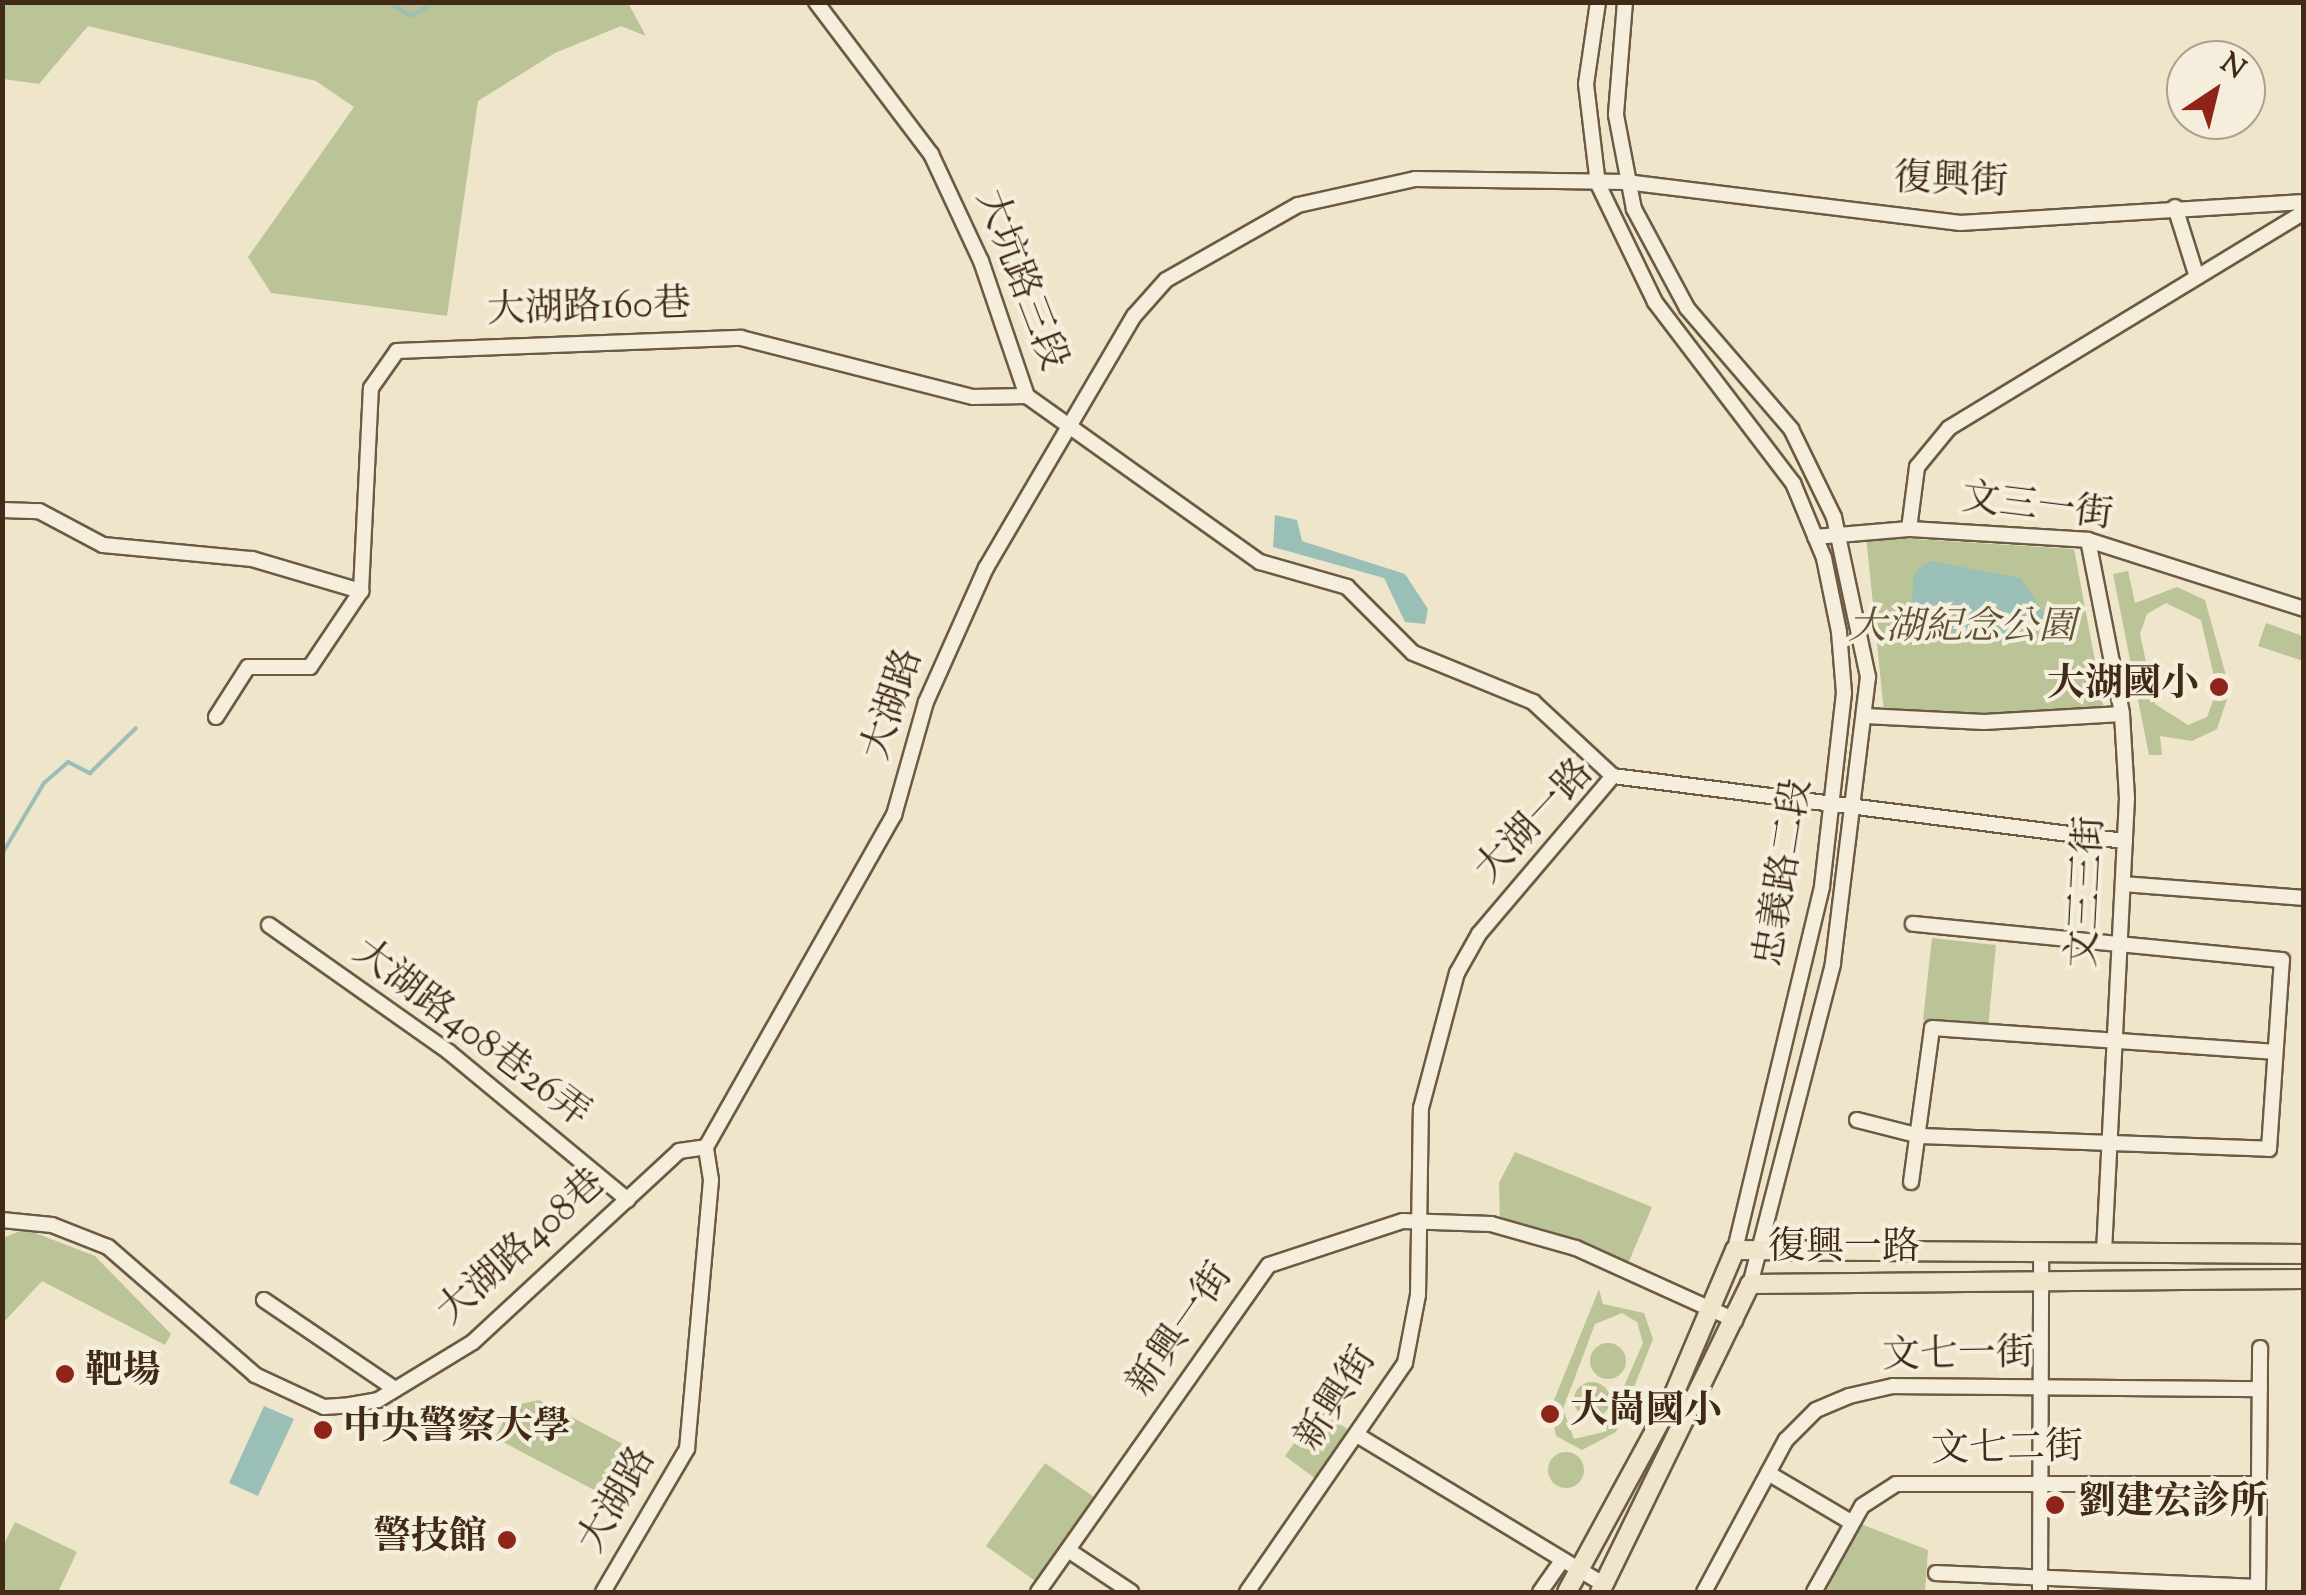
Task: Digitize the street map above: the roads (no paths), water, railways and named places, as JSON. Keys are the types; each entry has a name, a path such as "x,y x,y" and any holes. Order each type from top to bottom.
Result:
{"main road":[{"name":"復興一路","path":"1735,1250 1762,1255 2041,1251 2304,1254"},
{"name":"復興一路","path":"1735,1250 1750,1284 2304,1279"},
{"name":"忠義路二段","path":"1568,1592 1712,1310 1735,1250"},
{"name":"忠義路二段","path":"1602,1589 1750,1284"}],"street":[{"name":"大坑路三段","path":"816,2 931,154 981,260 1027,396 1066,428 1260,562 1347,587 1413,653 1534,702 1613,776"},
{"name":"忠義路二段","path":"1598,2 1586,84 1598,184 1655,302 1741,406 1793,483 1815,537 1844,693 1832,802 1788,1055 1735,1250"},
{"name":"忠義路二段","path":"1626,2 1614,72 1626,182 1650,247 1687,308 1791,430 1839,532 1857,594 1865,716 1859,807 1814,1054 1762,1255 1750,1284"},
{"name":"大湖路","path":"603,1592 687,1449 712,1180 706,1147 894,815 956,629 1066,428 1156,289 1298,205 1415,178 1598,184"},
{"name":"復興街","path":"1598,184 1626,182 1960,222 2175,206 2304,202"},
{"path":"2175,206 2197,277"},
{"path":"1909,529 1917,467 1949,428 2304,212"},
{"name":"大湖路160巷","path":"361,591 371,388 397,350 741,338 973,397 1027,396"},
{"path":"2,510 39,511 103,544 252,559 361,591 310,667 248,667 216,717"},
{"name":"文三一街","path":"1815,537 1909,529 2088,540 2304,609"},
{"name":"文三三街","path":"2088,540 2122,714 2125,841 2104,1251"},
{"path":"1865,716 1984,722 2122,714"},
{"name":"大湖一路","path":"1419,1221 1421,1108 1457,973 1479,934 1613,776 2125,841"},
{"path":"2122,884 2304,898"},
{"path":"1858,1120 1920,1136 2268,1148 2282,960 1912,924"},
{"name":"大湖路408巷26弄","path":"268,925 449,1052 628,1200"},
{"path":"1911,1182 1932,1028 2273,1052"},
{"name":"大湖路408巷","path":"2,1220 78,1232 136,1267 218,1347 291,1394 324,1407 395,1389 501,1321 679,1151 706,1147"},
{"name":"新興一街","path":"1038,1592 1268,1265 1372,1227 1419,1221 1534,1232 1735,1320"},
{"name":"新興街","path":"1247,1592 1356,1435 1410,1344 1419,1221"},
{"path":"2040,1585 2041,1251"},
{"path":"264,1300 395,1389"},
{"path":"1936,1573 2040,1585 2258,1590 2260,1348"},
{"name":"文七一街","path":"1704,1592 1768,1473 1816,1410 1869,1390 2260,1388"},
{"path":"1356,1435 1602,1589"},
{"path":"1768,1473 1851,1522"},
{"name":"文七二街","path":"1814,1592 1851,1522 1896,1484 2258,1484"},
{"path":"1068,1550 1132,1592"},
{"path":"1540,1592 1561,1562"}],"water":[{"path":"1275,515 1297,520 1302,541 1405,574 1428,609 1425,624 1405,622 1384,578 1273,547"},
{"path":"1930,561 2021,578 2047,618 2006,643 1924,629 1911,606 1914,573"},
{"path":"264,1406 294,1419 258,1496 229,1483"}],"waterway":[{"path":"388,2 411,16 434,2"},
{"path":"2,854 44,783 68,762 90,773 136,728"}],"place":[{"name":"大湖國小","path":"2219,687"},
{"name":"靶場","path":"65,1374"},
{"name":"大崗國小","path":"1550,1414"},
{"name":"中央警察大學","path":"323,1430"},
{"name":"劉建宏診所","path":"2055,1505"},
{"name":"警技館","path":"507,1540"}],"park label":[{"name":"大湖紀念公園","path":"1962,630"}]}
